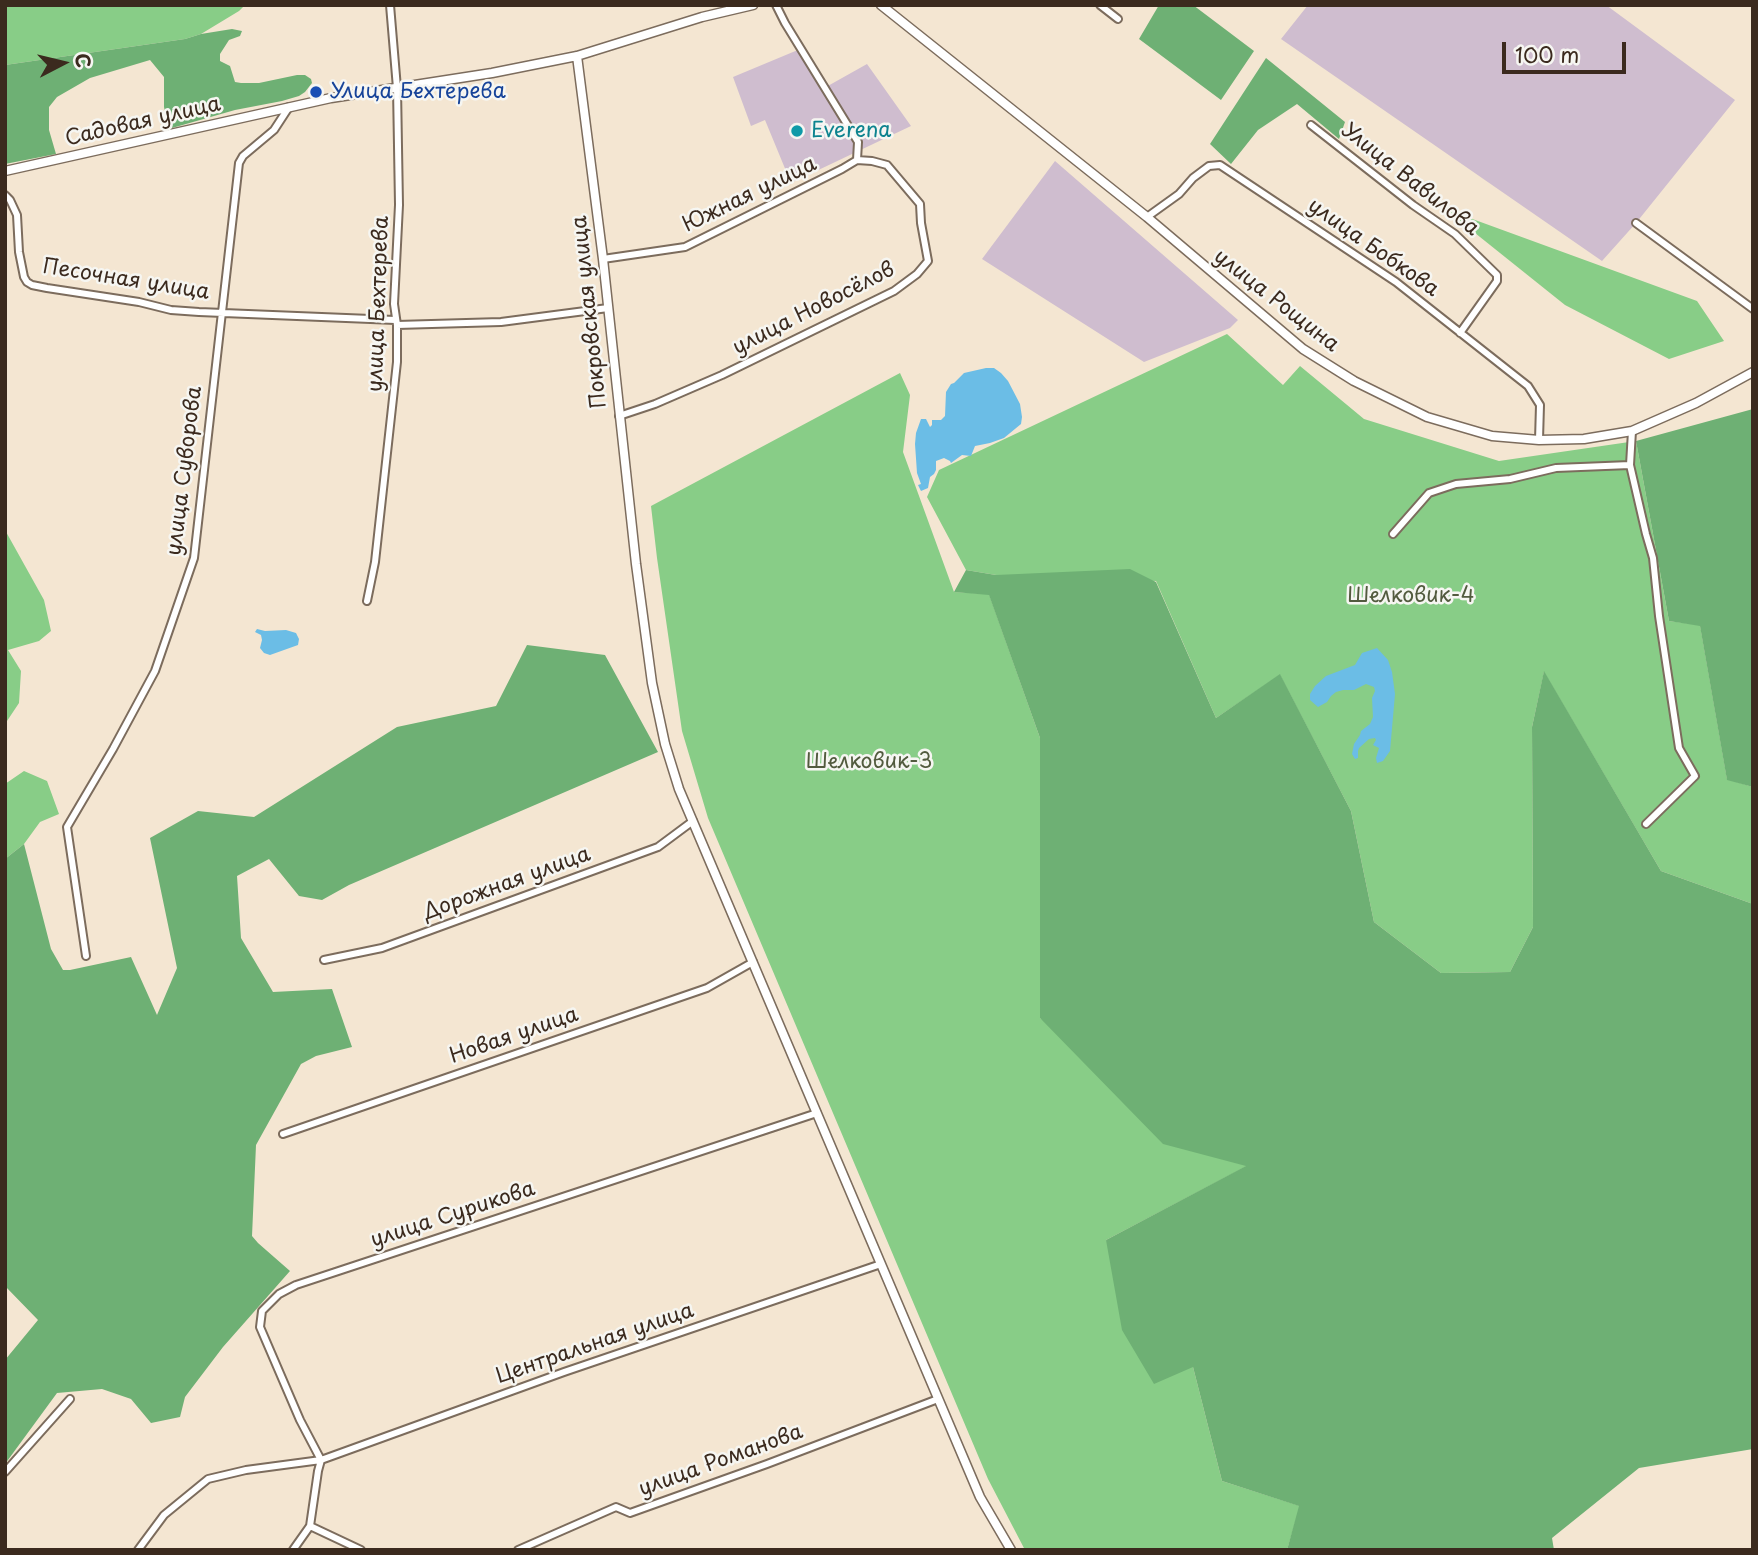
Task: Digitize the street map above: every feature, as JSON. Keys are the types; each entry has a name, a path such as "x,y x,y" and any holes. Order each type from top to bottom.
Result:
{"street":[{"name":"улица Бехтерева","path":"367,601 397,362 394,304 399,205 397,88 390,5"},
{"name":"Садовая улица","path":"5,171 331,98 492,73 577,56 702,17 753,5"},
{"path":"776,5 858,142 857,160"},
{"name":"улица Рощина","path":"881,5 1147,218 1303,349 1354,381 1427,417 1492,436 1539,440 1584,439 1632,431 1696,403 1753,372"},
{"path":"1100,5 1118,19"},
{"name":"Покровская улица","path":"577,56 603,259 636,564 652,683 665,744 693,821 938,1399 980,1497 1006,1548"},
{"name":"улица Суворова","path":"86,956 67,827 155,671 194,558 239,163 243,156 274,130 289,107"},
{"name":"Улица Вавилова","path":"1311,125 1413,205 1455,233 1497,275 1497,281 1460,333"},
{"name":"Южная улица","path":"603,259 685,247 857,160"},
{"name":"улица Новосёлов","path":"620,416 722,375 894,291 916,274 928,261 920,204 887,164 857,160"},
{"name":"улица Бобкова","path":"1147,218 1179,194 1193,178 1209,166 1220,166 1396,282 1528,386 1540,405 1539,440"},
{"name":"Песочная улица","path":"5,195 18,215 22,271 27,282 47,288 139,302 171,310 396,323 501,322 608,308"},
{"path":"1636,223 1753,309"},
{"path":"1632,431 1630,465 1653,558 1679,748 1695,776 1646,824"},
{"path":"1393,534 1429,493 1456,484 1510,479 1556,468 1630,465"},
{"name":"Дорожная улица","path":"324,960 382,948 658,847 693,821"},
{"name":"Новая улица","path":"283,1134 707,988 753,962"},
{"name":"улица Сурикова","path":"321,1460 300,1420 260,1326 262,1311 279,1294 296,1285 817,1113"},
{"name":"Центральная улица","path":"138,1550 164,1516 208,1479 246,1469 321,1460 564,1372 881,1264"},
{"path":"5,1472 70,1399"},
{"name":"улица Романова","path":"518,1550 616,1507 630,1513 938,1399"},
{"path":"293,1550 310,1526 321,1460"},
{"path":"310,1526 361,1550"}],"shaded area":[{"path":"1308,5 1606,5 1735,100 1602,261 1281,39"},
{"path":"805,47 826,87 867,64 911,126 791,183 765,120 751,126 733,77"},
{"path":"1055,161 1238,320 1230,328 1144,362 982,259"}],"green space":[{"path":"5,5 245,5 201,34 185,39 5,65"},
{"path":"1159,5 1193,5 1254,51 1221,100 1139,39"},
{"path":"232,29 242,31 240,36 229,40 220,54 220,61 230,66 235,82 259,83 305,75 312,83 299,96 172,128 167,121 164,107 164,77 150,60 90,78 57,97 49,107 49,130 56,154 5,164 5,65 185,39"},
{"path":"1266,58 1345,122 1339,139 1297,104 1258,130 1231,164 1210,144"},
{"path":"1445,209 1697,301 1724,341 1669,359 1565,305"},
{"name":"Шелковик-4","path":"1227,334 1283,385 1300,366 1364,419 1499,461 1636,441 1669,621 1700,625 1727,779 1753,787 1753,904 1661,871 1544,672 1532,727 1533,927 1510,972 1441,973 1374,922 1351,811 1280,675 1216,718 1156,581 996,575 966,570 927,497 939,470"},
{"name":"Шелковик-3","path":"900,373 910,395 903,452 954,592 989,594 1040,738 1040,1018 1247,1166 1106,1240 1193,1367 1222,1481 1300,1506 1287,1550 1025,1550 988,1479 708,818 682,731 651,506"},
{"path":"1753,409 1753,787 1727,780 1700,626 1669,621 1636,441"},
{"path":"5,530 44,600 51,631 39,641 8,650 21,671 19,703 5,724"},
{"path":"1130,569 1156,582 1216,718 1280,674 1351,811 1374,922 1441,973 1510,972 1533,927 1532,727 1544,671 1661,871 1753,904 1753,1449 1639,1468 1552,1538 1554,1550 1287,1550 1299,1506 1222,1481 1193,1367 1154,1384 1122,1330 1106,1240 1246,1166 1163,1144 1040,1018 1040,738 989,595 954,592 966,570 996,575"},
{"path":"527,645 605,655 658,752 349,885 322,900 299,896 269,859 237,876 241,938 273,992 332,989 352,1047 316,1056 301,1064 256,1145 252,1236 290,1271 223,1347 185,1397 180,1417 151,1423 131,1399 102,1389 57,1393 5,1464 5,1360 38,1320 5,1286 5,859 24,844 51,949 63,970 131,957 157,1015 177,968 150,838 198,811 254,817 397,727 496,706"},
{"path":"24,771 47,781 59,814 40,822 24,844 5,859 5,784"}],"water":[{"path":"994,368 1008,381 1020,404 1021,424 1004,438 975,446 971,456 962,455 951,463 944,458 936,461 936,470 930,477 928,488 921,491 918,485 921,484 917,473 915,444 921,419 926,419 930,427 932,420 941,420 945,416 946,392 951,384 964,373"},
{"path":"257,629 296,633 298,645 270,655 264,653 260,648 261,635 255,632"},
{"path":"1377,648 1388,660 1395,694 1390,751 1383,761 1377,763 1379,748 1373,745 1375,738 1369,739 1359,748 1358,758 1355,759 1352,754 1361,731 1370,724 1373,717 1374,687 1366,684 1354,690 1336,692 1318,707 1310,700 1310,694 1326,676 1355,665 1362,653"}],"place":[{"name":"Улица Бехтерева","path":"316,92"},
{"name":"Everena","path":"797,131"}]}
